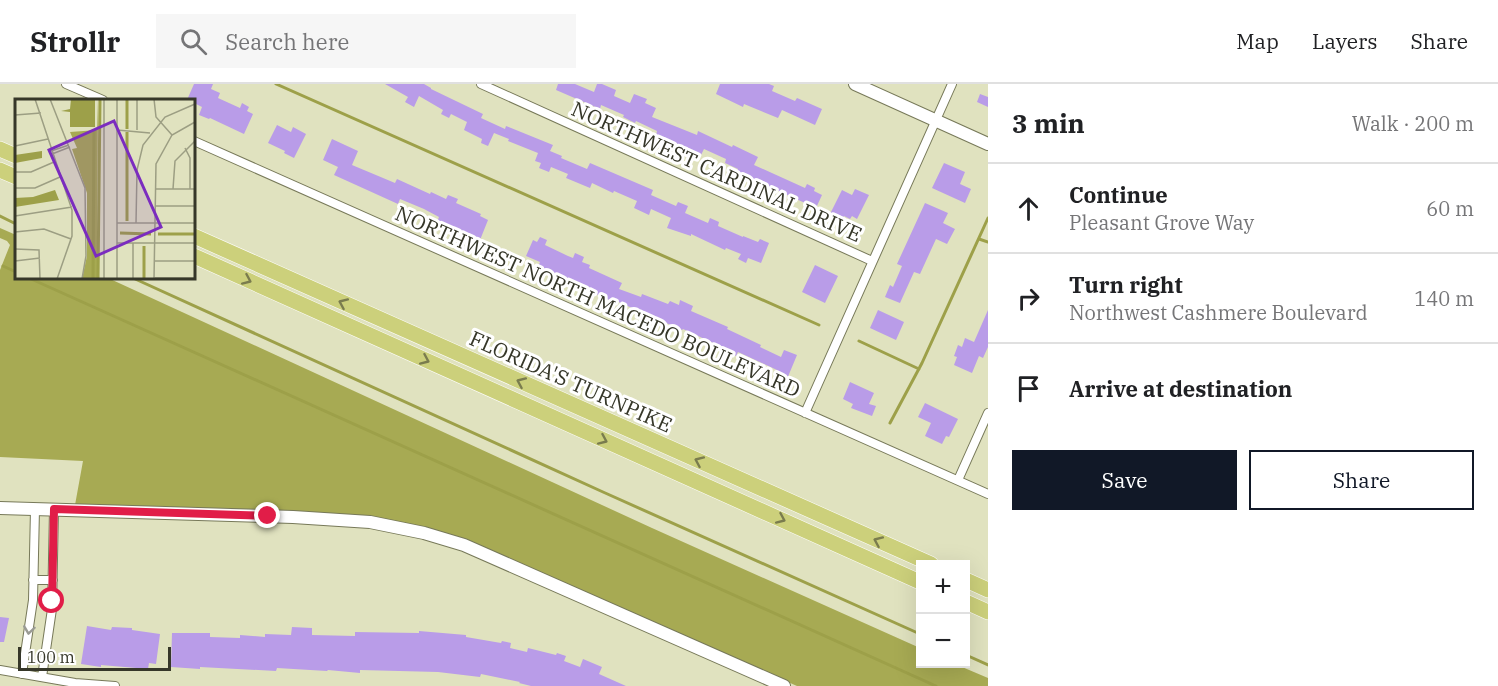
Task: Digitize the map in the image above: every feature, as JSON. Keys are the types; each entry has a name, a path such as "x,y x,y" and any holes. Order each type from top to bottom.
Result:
{"highway":[{"path":"0,149 15,156"},
{"path":"0,170 15,177"},
{"name":"FLORIDA'S TURNPIKE","path":"195,236 922,560"},
{"name":"FLORIDA'S TURNPIKE","path":"195,256 916,580"},
{"path":"970,582 988,590"},
{"path":"970,604 988,612"}],"street":[{"path":"66,84 82,87 101,99"},
{"name":"NORTHWEST CARDINAL DRIVE","path":"481,84 872,261"},
{"path":"855,84 988,144"},
{"path":"804,413 952,84"},
{"name":"NORTHWEST NORTH MACEDO BOULEVARD","path":"195,141 988,494"},
{"path":"958,480 988,413"},
{"path":"0,508 293,517 370,522 424,533 464,545 784,686"},
{"path":"22,674 33,600 35,509"},
{"path":"42,677 52,609 54,509"},
{"path":"33,580 53,580"},
{"path":"0,670 75,683 115,686"}],"green space":[{"path":"0,228 15,235 15,279 110,279 652,528 916,646 916,668 964,668 988,678 988,686 797,686 466,540 425,528 75,505 83,461 0,457 0,270 10,245 0,238"}],"building":[{"path":"194,84 213,84 211,89 220,93 218,98 240,108 242,103 249,107 247,111 253,114 244,134 199,115 202,107 195,104 195,99 187,99"},
{"path":"385,84 424,84 483,114 481,118 505,129 506,126 553,145 550,151 562,156 561,158 587,169 590,163 653,190 651,195 676,206 678,202 688,206 685,213 708,223 710,218 719,222 718,226 743,237 758,242 760,239 769,243 761,263 748,258 746,263 738,259 741,254 726,248 725,250 691,234 691,236 667,228 671,218 651,209 649,215 634,208 637,201 614,191 613,193 592,183 590,188 566,178 568,174 551,167 549,172 539,168 541,163 535,161 538,153 508,141 509,139 494,133 488,146 481,143 482,139 464,130 467,122 451,114 449,118 441,114 443,110 419,96 414,107 405,102 408,97"},
{"path":"558,84 575,84 594,92 597,84 602,84 616,90 614,96 630,103 634,94 647,99 645,103 656,108 652,117 697,135 698,131 732,147 733,145 758,157 754,165 805,188 807,184 822,195 816,208 737,172 738,169 725,163 726,159 704,149 701,155 656,135 657,131 636,121 635,123 623,117 624,115 601,105 600,109 556,90"},
{"path":"720,84 769,84 774,86 772,91 795,101 797,98 822,109 815,125 782,110 778,118 744,104 743,107 716,94"},
{"path":"980,94 988,97 988,107 977,102"},
{"path":"277,125 291,132 293,127 306,134 294,158 268,143"},
{"path":"332,139 358,151 352,165 395,183 397,179 446,199 448,195 458,199 456,203 481,214 480,216 488,220 480,240 437,222 439,217 424,209 400,199 398,204 334,175 338,167 323,160"},
{"path":"944,163 965,172 960,184 971,189 965,203 932,188"},
{"path":"855,189 869,195 857,219 844,216 841,222 829,216 842,190 852,195"},
{"path":"925,203 948,213 943,223 955,229 947,244 936,239 920,274 914,272 900,303 885,297 890,285 893,287 902,266 897,264"},
{"path":"540,237 547,240 545,245 568,256 573,258 575,253 584,257 582,262 590,265 589,268 622,283 619,289 641,297 642,294 668,304 670,301 679,305 680,300 693,306 691,311 728,327 727,329 781,357 784,350 797,355 787,379 775,374 777,370 738,352 736,356 683,329 614,300 613,302 590,291 591,289 538,267 540,262 526,256 533,240 537,242"},
{"path":"815,265 838,276 825,303 802,292"},
{"path":"878,310 904,322 896,340 870,328"},
{"path":"988,310 988,347 983,358 979,356 972,373 954,365 957,357 954,356 958,345 962,347 965,338 974,342"},
{"path":"850,382 874,393 869,404 876,406 872,416 851,408 853,404 843,399"},
{"path":"925,403 958,419 949,437 946,436 942,444 925,436 931,423 918,417"},
{"path":"0,617 9,618 4,642 0,642"},
{"path":"87,626 111,630 112,627 132,628 132,630 160,634 156,664 149,663 148,669 81,664"},
{"path":"292,627 312,628 312,635 355,636 355,632 419,633 419,631 466,635 466,637 501,643 502,641 511,643 510,648 527,652 528,648 566,656 564,661 580,667 583,659 602,667 599,674 626,686 531,686 481,674 480,677 438,672 360,670 360,673 277,668 276,671 171,667 172,633 210,633 210,637 240,638 240,635 265,637 265,634 291,635"}],"waterway":[{"path":"276,84 819,325"},
{"path":"0,216 15,224"},
{"path":"890,423 922,363 988,218"},
{"path":"979,239 988,242"},
{"path":"3,266 15,272"},
{"path":"31,279 936,686"},
{"path":"135,279 916,632"},
{"path":"859,341 919,369"},
{"path":"970,657 988,665"}],"route":[{"path":"52,601 54,509 268,516"}]}
